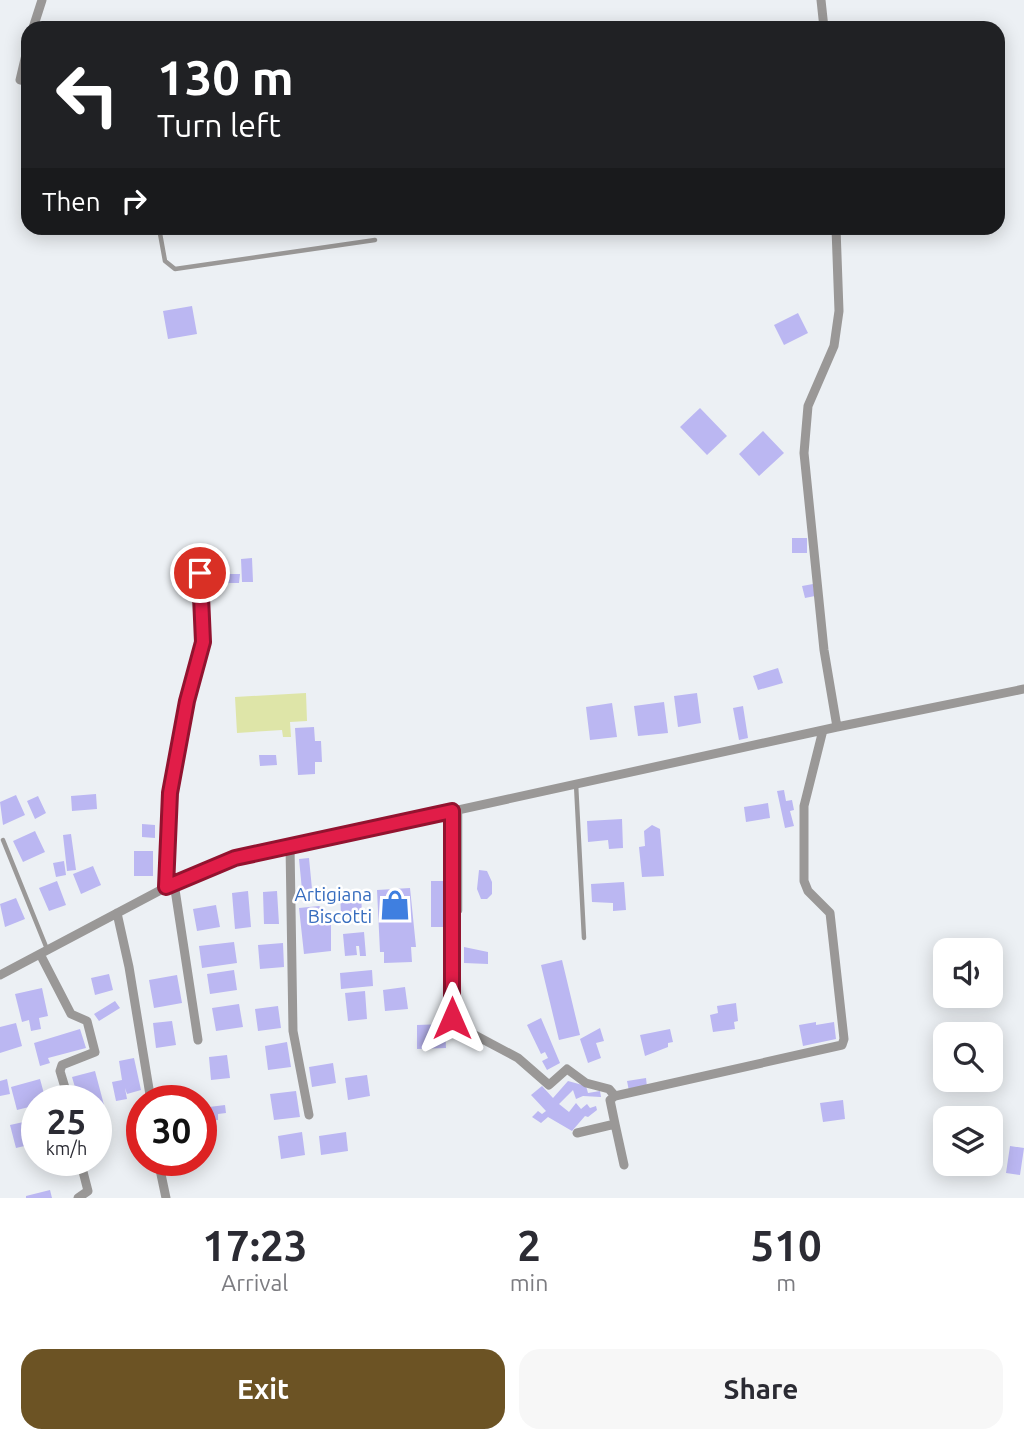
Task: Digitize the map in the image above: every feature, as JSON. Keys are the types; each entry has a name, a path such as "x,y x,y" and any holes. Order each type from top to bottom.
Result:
{"street":[{"path":"35,21 42,0"},
{"path":"821,0 823,21"},
{"path":"836,235 839,312 834,346 808,406 804,453 824,650 836,727"},
{"path":"0,975 170,885 220,862 836,727 1024,689"},
{"path":"624,1165 610,1100 615,1096 842,1045 844,1040 830,913 807,891 804,881 804,806 823,730"},
{"path":"456,810 452,1018 456,1025 518,1058 549,1085 567,1069 586,1083 609,1089 615,1096"},
{"path":"290,845 293,1031 309,1115"},
{"path":"170,885 198,1040"},
{"path":"117,913 129,967 148,1085"},
{"path":"44,952 71,1014 87,1021 95,1052 62,1065 60,1071 64,1085"},
{"path":"577,1133 615,1124"},
{"path":"78,1198 88,1191 84,1176"},
{"path":"161,1176 166,1198"}],"lane":[{"path":"160,235 165,261 175,269 374,240"},
{"path":"170,885 170,793 187,701 203,642 200,573"},
{"path":"576,783 584,939"},
{"path":"456,810 460,911"},
{"path":"3,840 44,952"}],"green space":[{"path":"306,693 307,721 290,722 291,737 283,737 282,730 237,733 235,697"}],"building":[{"path":"192,306 197,334 168,339 163,311"},
{"path":"798,313 808,333 784,345 774,325"},
{"path":"700,408 727,436 707,455 680,427"},
{"path":"763,431 784,453 759,476 739,454"},
{"path":"792,538 807,538 807,553 792,553"},
{"path":"205,550 218,550 218,564 205,565"},
{"path":"252,558 253,582 242,582 241,559"},
{"path":"222,574 240,574 239,583 222,583"},
{"path":"813,584 815,596 805,598 802,586"},
{"path":"778,668 783,683 758,690 753,676"},
{"path":"697,693 701,723 678,727 674,696"},
{"path":"664,702 668,733 638,736 634,706"},
{"path":"612,703 617,737 590,740 586,707"},
{"path":"743,706 748,738 739,740 733,708"},
{"path":"314,727 315,741 321,741 322,762 315,762 315,774 298,775 295,728"},
{"path":"259,755 276,755 277,765 260,766"},
{"path":"784,790 786,801 792,800 794,810 790,811 794,826 785,828 777,791"},
{"path":"96,794 97,809 72,811 71,796"},
{"path":"16,795 25,815 3,825 0,802"},
{"path":"38,796 46,813 35,819 27,801"},
{"path":"768,803 770,818 746,822 744,807"},
{"path":"622,819 623,848 609,849 608,840 588,842 587,821"},
{"path":"142,824 155,825 155,838 142,837"},
{"path":"652,825 660,829 664,876 642,877 639,847 645,846 644,831"},
{"path":"35,831 45,852 23,862 13,841"},
{"path":"71,834 76,870 67,871 63,835"},
{"path":"134,851 153,851 153,876 134,876"},
{"path":"309,858 312,889 302,890 299,859"},
{"path":"64,861 66,875 56,877 53,863"},
{"path":"93,866 101,885 81,894 73,874"},
{"path":"479,870 487,871 492,882 492,894 487,899 481,899 477,889"},
{"path":"57,881 66,905 49,911 39,888"},
{"path":"431,881 446,881 445,927 431,927"},
{"path":"624,882 626,910 613,911 613,903 592,902 591,884"},
{"path":"410,888 416,947 411,947 412,962 384,963 384,952 380,952 377,890"},
{"path":"248,891 251,927 235,929 232,893"},
{"path":"277,891 279,924 264,924 263,892"},
{"path":"361,891 362,915 341,916 340,892"},
{"path":"16,898 25,919 5,927 0,904"},
{"path":"216,905 220,927 197,931 193,909"},
{"path":"319,906 331,915 331,951 304,954 299,908"},
{"path":"364,932 366,956 360,956 359,946 356,946 357,955 345,956 343,934"},
{"path":"234,942 237,963 202,968 199,946"},
{"path":"283,943 284,967 260,969 258,945"},
{"path":"464,947 488,952 488,964 464,963"},
{"path":"562,960 580,1035 559,1040 541,965"},
{"path":"234,970 237,990 210,994 207,974"},
{"path":"372,970 373,986 341,989 340,973"},
{"path":"109,974 113,990 95,995 91,978"},
{"path":"177,975 182,1003 154,1008 149,980"},
{"path":"405,987 408,1009 385,1011 383,990"},
{"path":"42,988 48,1016 39,1018 41,1029 31,1031 29,1020 22,1022 15,994"},
{"path":"365,991 367,1019 348,1021 345,993"},
{"path":"115,1001 120,1008 99,1021 94,1014"},
{"path":"736,1003 738,1021 734,1022 735,1029 713,1032 710,1015 718,1013 717,1006"},
{"path":"239,1004 243,1027 216,1031 212,1008"},
{"path":"278,1006 281,1028 258,1031 255,1009"},
{"path":"541,1018 560,1063 547,1070 542,1061 548,1058 545,1052 541,1054 527,1025"},
{"path":"172,1021 176,1045 156,1048 153,1023"},
{"path":"816,1022 816,1025 834,1022 836,1039 803,1046 799,1025"},
{"path":"16,1023 22,1046 0,1053 0,1027"},
{"path":"445,1024 446,1048 417,1049 417,1025"},
{"path":"600,1028 604,1041 596,1043 601,1058 588,1063 580,1039"},
{"path":"80,1029 86,1048 48,1058 50,1063 40,1066 34,1043"},
{"path":"670,1029 673,1042 668,1043 668,1047 645,1056 640,1035"},
{"path":"287,1042 291,1067 268,1070 265,1046"},
{"path":"227,1055 230,1078 211,1080 209,1057"},
{"path":"134,1058 140,1085 126,1085 126,1099 116,1101 112,1082 122,1080 119,1061"},
{"path":"333,1063 336,1083 312,1087 309,1067"},
{"path":"95,1071 99,1085 74,1085 72,1077"},
{"path":"367,1075 370,1096 348,1100 345,1078"},
{"path":"646,1078 647,1087 629,1091 627,1081"},
{"path":"7,1079 10,1094 0,1096 0,1081"},
{"path":"40,1079 42,1085 21,1085 21,1109 17,1110 11,1087"},
{"path":"568,1081 586,1086 588,1093 600,1091 601,1097 583,1096 576,1099 573,1090 559,1104 569,1112 576,1103 581,1109 587,1104 590,1108 596,1106 597,1110 588,1117 585,1116 572,1131 548,1117 541,1123 532,1117 538,1111 542,1114 546,1111 531,1095 542,1086 553,1098"},
{"path":"296,1091 300,1117 274,1120 270,1094"},
{"path":"843,1100 845,1119 823,1122 820,1103"},
{"path":"225,1105 226,1113 218,1114 217,1120 217,1106"},
{"path":"21,1123 21,1147 16,1148 10,1125"},
{"path":"302,1132 305,1155 281,1159 278,1136"},
{"path":"346,1132 348,1151 321,1155 319,1136"},
{"path":"1010,1146 1024,1148 1020,1175 1006,1173"},
{"path":"50,1190 52,1198 26,1198 26,1196"}],"place":[{"name":"Artigiana Biscotti","path":"395,905"}],"route":[{"path":"200,573 203,642 200,662 187,701 170,793 166,887 220,862 235,858 452,811 452,1018"}]}
